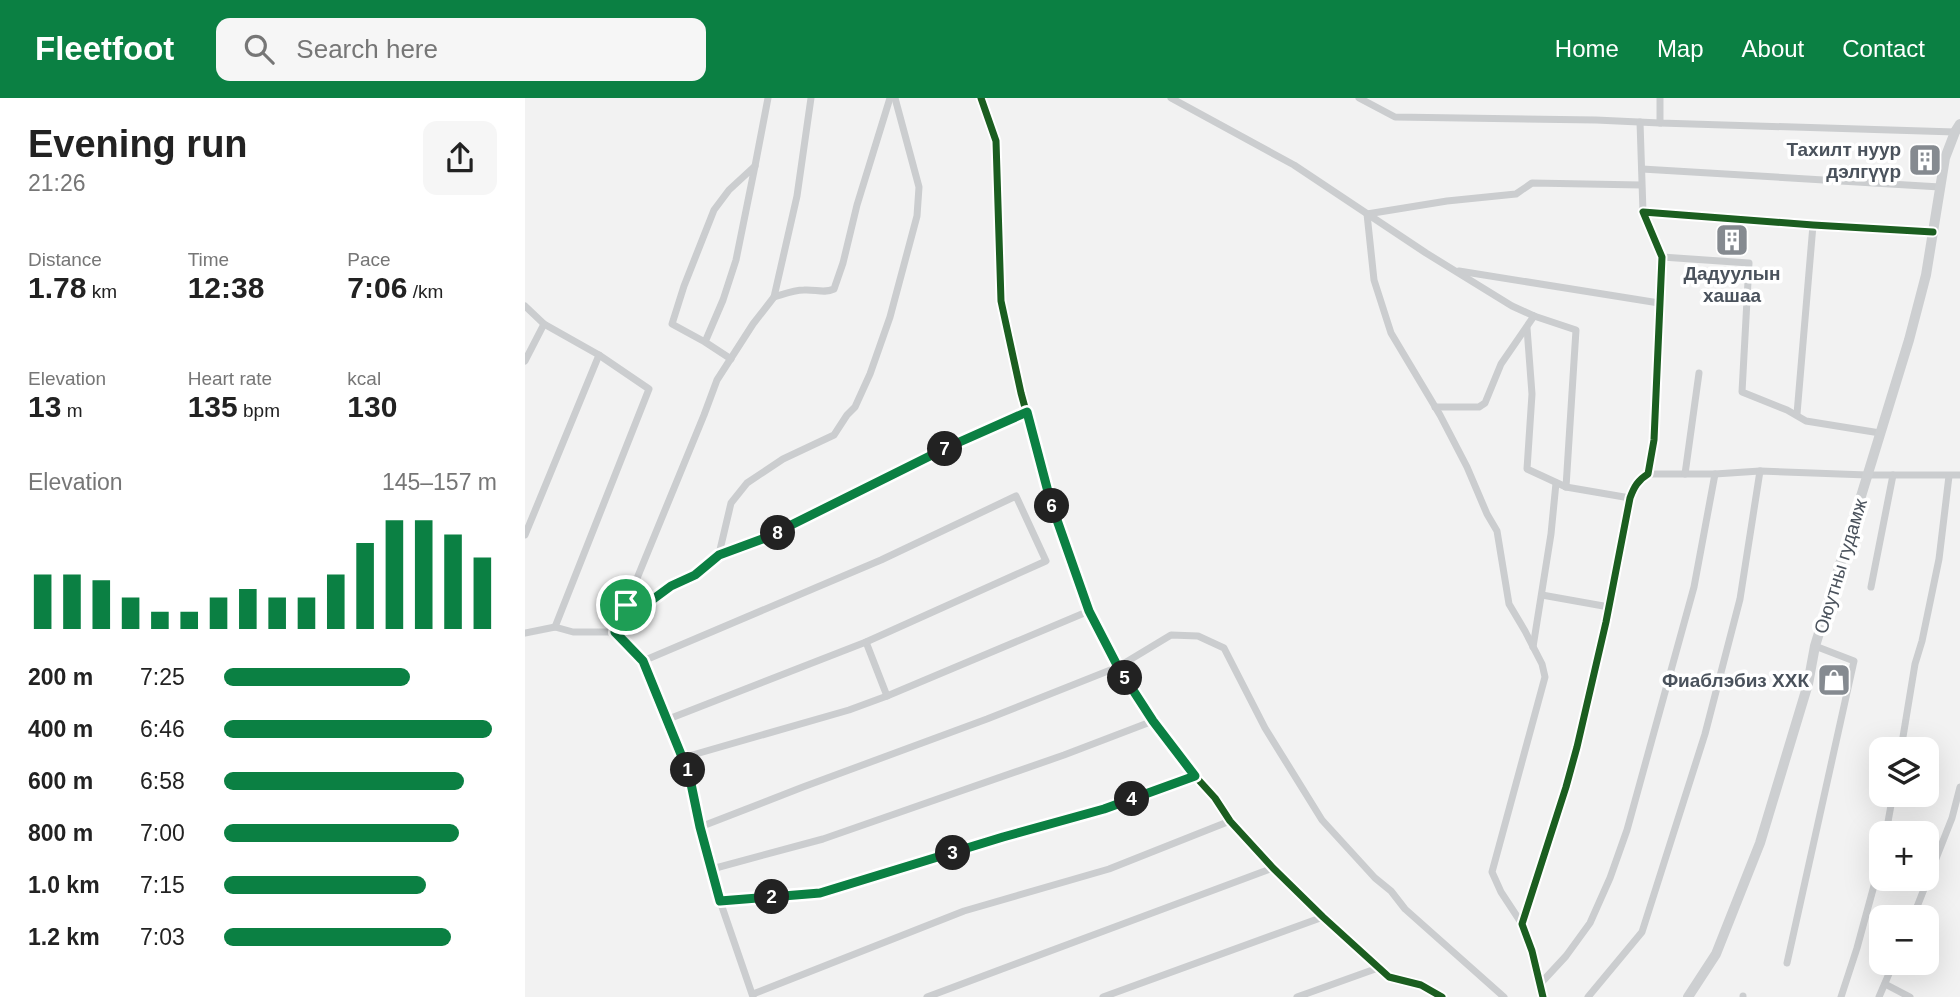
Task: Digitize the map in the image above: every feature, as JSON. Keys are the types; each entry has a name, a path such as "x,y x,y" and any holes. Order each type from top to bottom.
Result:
{"street":[{"path":"705,342 736,260 768,98"},
{"path":"615,632 717,380 774,297 797,196 811,98"},
{"path":"774,297 807,289 828,292 834,289 857,205 893,98"},
{"path":"719,555 731,503 747,483 783,459 834,435 855,407 870,374 890,317 917,216 919,187 893,98"},
{"path":"981,98 996,141 1001,301 1051,503 1089,611 1118,667 1153,721 1215,798 1230,821 1273,868 1378,968 1389,977 1421,985 1442,997"},
{"path":"1171,98 1294,165 1512,306 1576,330 1566,488"},
{"path":"1359,98 1395,117 1957,128"},
{"path":"1660,98 1660,123"},
{"path":"1640,122 1643,212 1662,257 1654,440 1648,474"},
{"name":"Оюутны гудамж","path":"1688,997 1716,954 1760,844 1808,684 1815,646 1909,340 1923,288 1945,158 1957,128"},
{"path":"731,359 672,324 714,210 729,190 755,166"},
{"path":"1642,169 1940,187"},
{"path":"1367,214 1447,201 1516,194 1532,183 1641,185"},
{"path":"1643,212 1933,232"},
{"path":"1367,214 1374,280 1391,333 1435,407 1497,531 1509,604 1542,664 1545,677 1492,872 1500,892 1523,924 1543,997"},
{"path":"1797,414 1813,225"},
{"path":"1662,257 1749,263 1742,391 1797,414 1807,421 1880,433"},
{"path":"1454,270 1659,303"},
{"path":"525,306 544,324 599,355 649,389 555,627"},
{"path":"1435,407 1479,407 1485,403 1501,364 1534,316"},
{"path":"525,361 544,324"},
{"path":"1527,328 1532,394 1527,469 1566,488 1630,498"},
{"path":"525,535 599,355"},
{"path":"1685,474 1699,373"},
{"path":"626,605 642,605 671,586 695,575 719,555 765,538 967,438 1027,412"},
{"path":"1523,924 1566,787 1609,607 1630,498 1641,478 1648,474 1760,471 1960,475"},
{"path":"1588,997 1642,932 1705,734 1741,599 1760,471"},
{"path":"1541,983 1566,956 1590,923 1627,830 1694,587 1714,474"},
{"path":"1871,587 1893,475"},
{"path":"1903,737 1915,664 1938,559 1949,476"},
{"path":"1533,648 1556,483"},
{"path":"643,661 881,560 1016,496 1046,561 866,642 666,720"},
{"path":"1542,596 1609,607"},
{"path":"683,758 849,710 1089,611"},
{"path":"525,633 555,627 573,632 615,632 643,661 689,774 720,901 753,995 964,912 1109,869 1230,821"},
{"path":"700,827 1118,667 1171,635 1198,636 1224,648 1265,728 1322,820 1405,909 1504,997"},
{"path":"866,642 887,696"},
{"path":"1787,963 1854,661 1815,646"},
{"path":"712,869 823,839 1065,755 1153,721"},
{"path":"720,901 820,893 1104,809 1195,776"},
{"path":"1918,905 1952,818 1960,788"},
{"path":"926,997 1273,868"},
{"path":"1841,997 1873,891"},
{"path":"1103,997 1323,917"},
{"path":"1297,997 1378,968"},
{"path":"1879,997 1889,975"},
{"path":"1885,984 1910,997"}],"shaded area":[{"name":"Фиаблэбиз ХХК","path":"1827,667 1846,672 1841,693 1822,688"}],"cycle path":[{"path":"981,98 996,141 1001,301 1021,393 1051,503 1089,611 1118,667 1153,721 1215,798 1230,821 1273,868 1389,977 1421,985 1442,997"},
{"path":"1543,997 1532,951 1522,924 1577,747 1606,622 1630,498 1637,484 1648,474 1654,440 1662,257 1643,212 1933,232"}],"place":[{"name":"Тахилт нуур дэлгүүр","path":"1925,160"},
{"name":"Дадуулын хашаа","path":"1732,240"},
{"name":"Фиаблэбиз ХХК","path":"1834,680"}],"route":[{"path":"1027,412 1051,503 1089,611 1118,667 1153,721 1195,776 1104,809 820,893 720,901 689,774 643,661 615,632 626,605 642,605 671,586 695,575 719,555 765,538 946,448 1027,412"}]}
